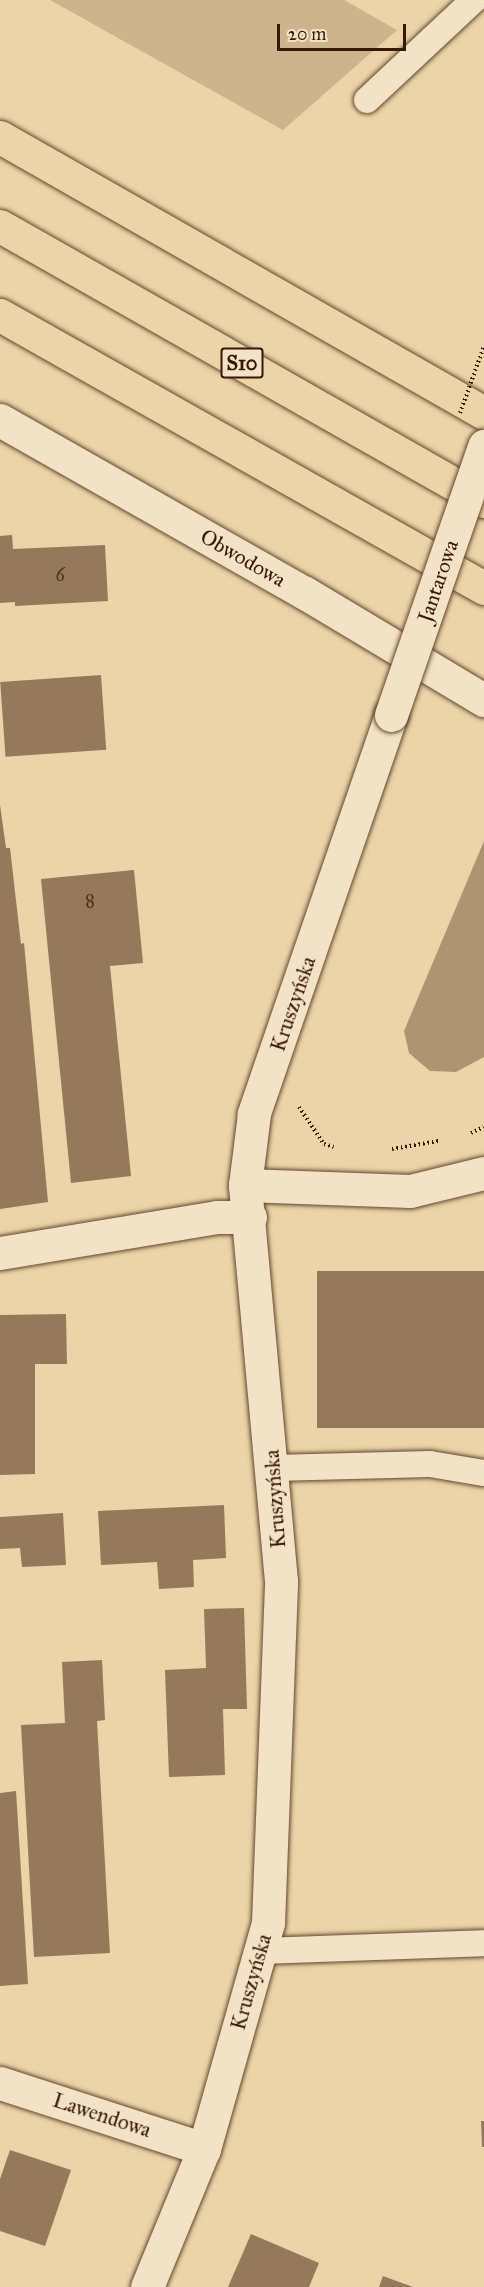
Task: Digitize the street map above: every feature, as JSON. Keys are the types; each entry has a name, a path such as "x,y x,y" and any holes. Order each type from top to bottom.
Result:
{"highway":[{"path":"0,137 484,413"},
{"name":"S10","path":"0,226 484,501"},
{"path":"0,315 484,588"}],"street":[{"name":"Obwodowa","path":"0,420 305,593 484,700"},
{"name":"Jantarowa","path":"391,715 484,446"},
{"name":"Kruszyńska","path":"147,2287 204,2149 268,1923 281,1581 273,1468 246,1185 254,1114 391,715"},
{"path":"246,1185 410,1191 484,1173"},
{"path":"0,1253 217,1217 250,1217"},
{"name":"Lawendowa","path":"0,2083 204,2149"}],"lane":[{"path":"367,100 474,0"},
{"path":"273,1468 430,1464 484,1473"},
{"path":"260,1951 484,1943"}],"path":[{"path":"297,1101 304,1118 324,1144 346,1151"},
{"path":"463,1137 484,1127"},
{"path":"385,1150 441,1141"}],"shaded area":[{"path":"50,0 344,0 397,30 283,130"},
{"path":"484,841 484,1057 456,1072 430,1071 409,1053 404,1031"}],"building":[{"path":"12,535 13,549 105,545 108,601 15,606 15,602 0,603 0,536"},
{"path":"101,675 106,750 5,757 0,682"},
{"path":"0,805 6,848 10,848 21,944 24,943 48,1202 0,1209"},
{"path":"134,870 143,963 110,966 131,1176 71,1183 41,879"},
{"path":"317,1271 484,1271 484,1428 317,1428"},
{"path":"66,1314 67,1364 35,1364 35,1474 0,1475 0,1315"},
{"path":"224,1505 226,1558 193,1560 194,1587 159,1589 157,1562 101,1565 98,1511"},
{"path":"63,1513 66,1565 22,1567 20,1548 0,1549 0,1517"},
{"path":"244,1608 247,1709 223,1709 225,1775 169,1777 165,1670 206,1668 204,1609"},
{"path":"102,1660 105,1720 97,1721 110,1953 34,1957 21,1725 65,1723 62,1662"},
{"path":"16,1791 28,1984 0,1986 0,1793"},
{"path":"481,2121 484,2121 484,2147 482,2147"},
{"path":"10,2150 71,2170 45,2246 0,2231 0,2179"},
{"path":"251,2234 319,2263 309,2287 228,2287"},
{"path":"383,2276 413,2287 379,2287"}]}
